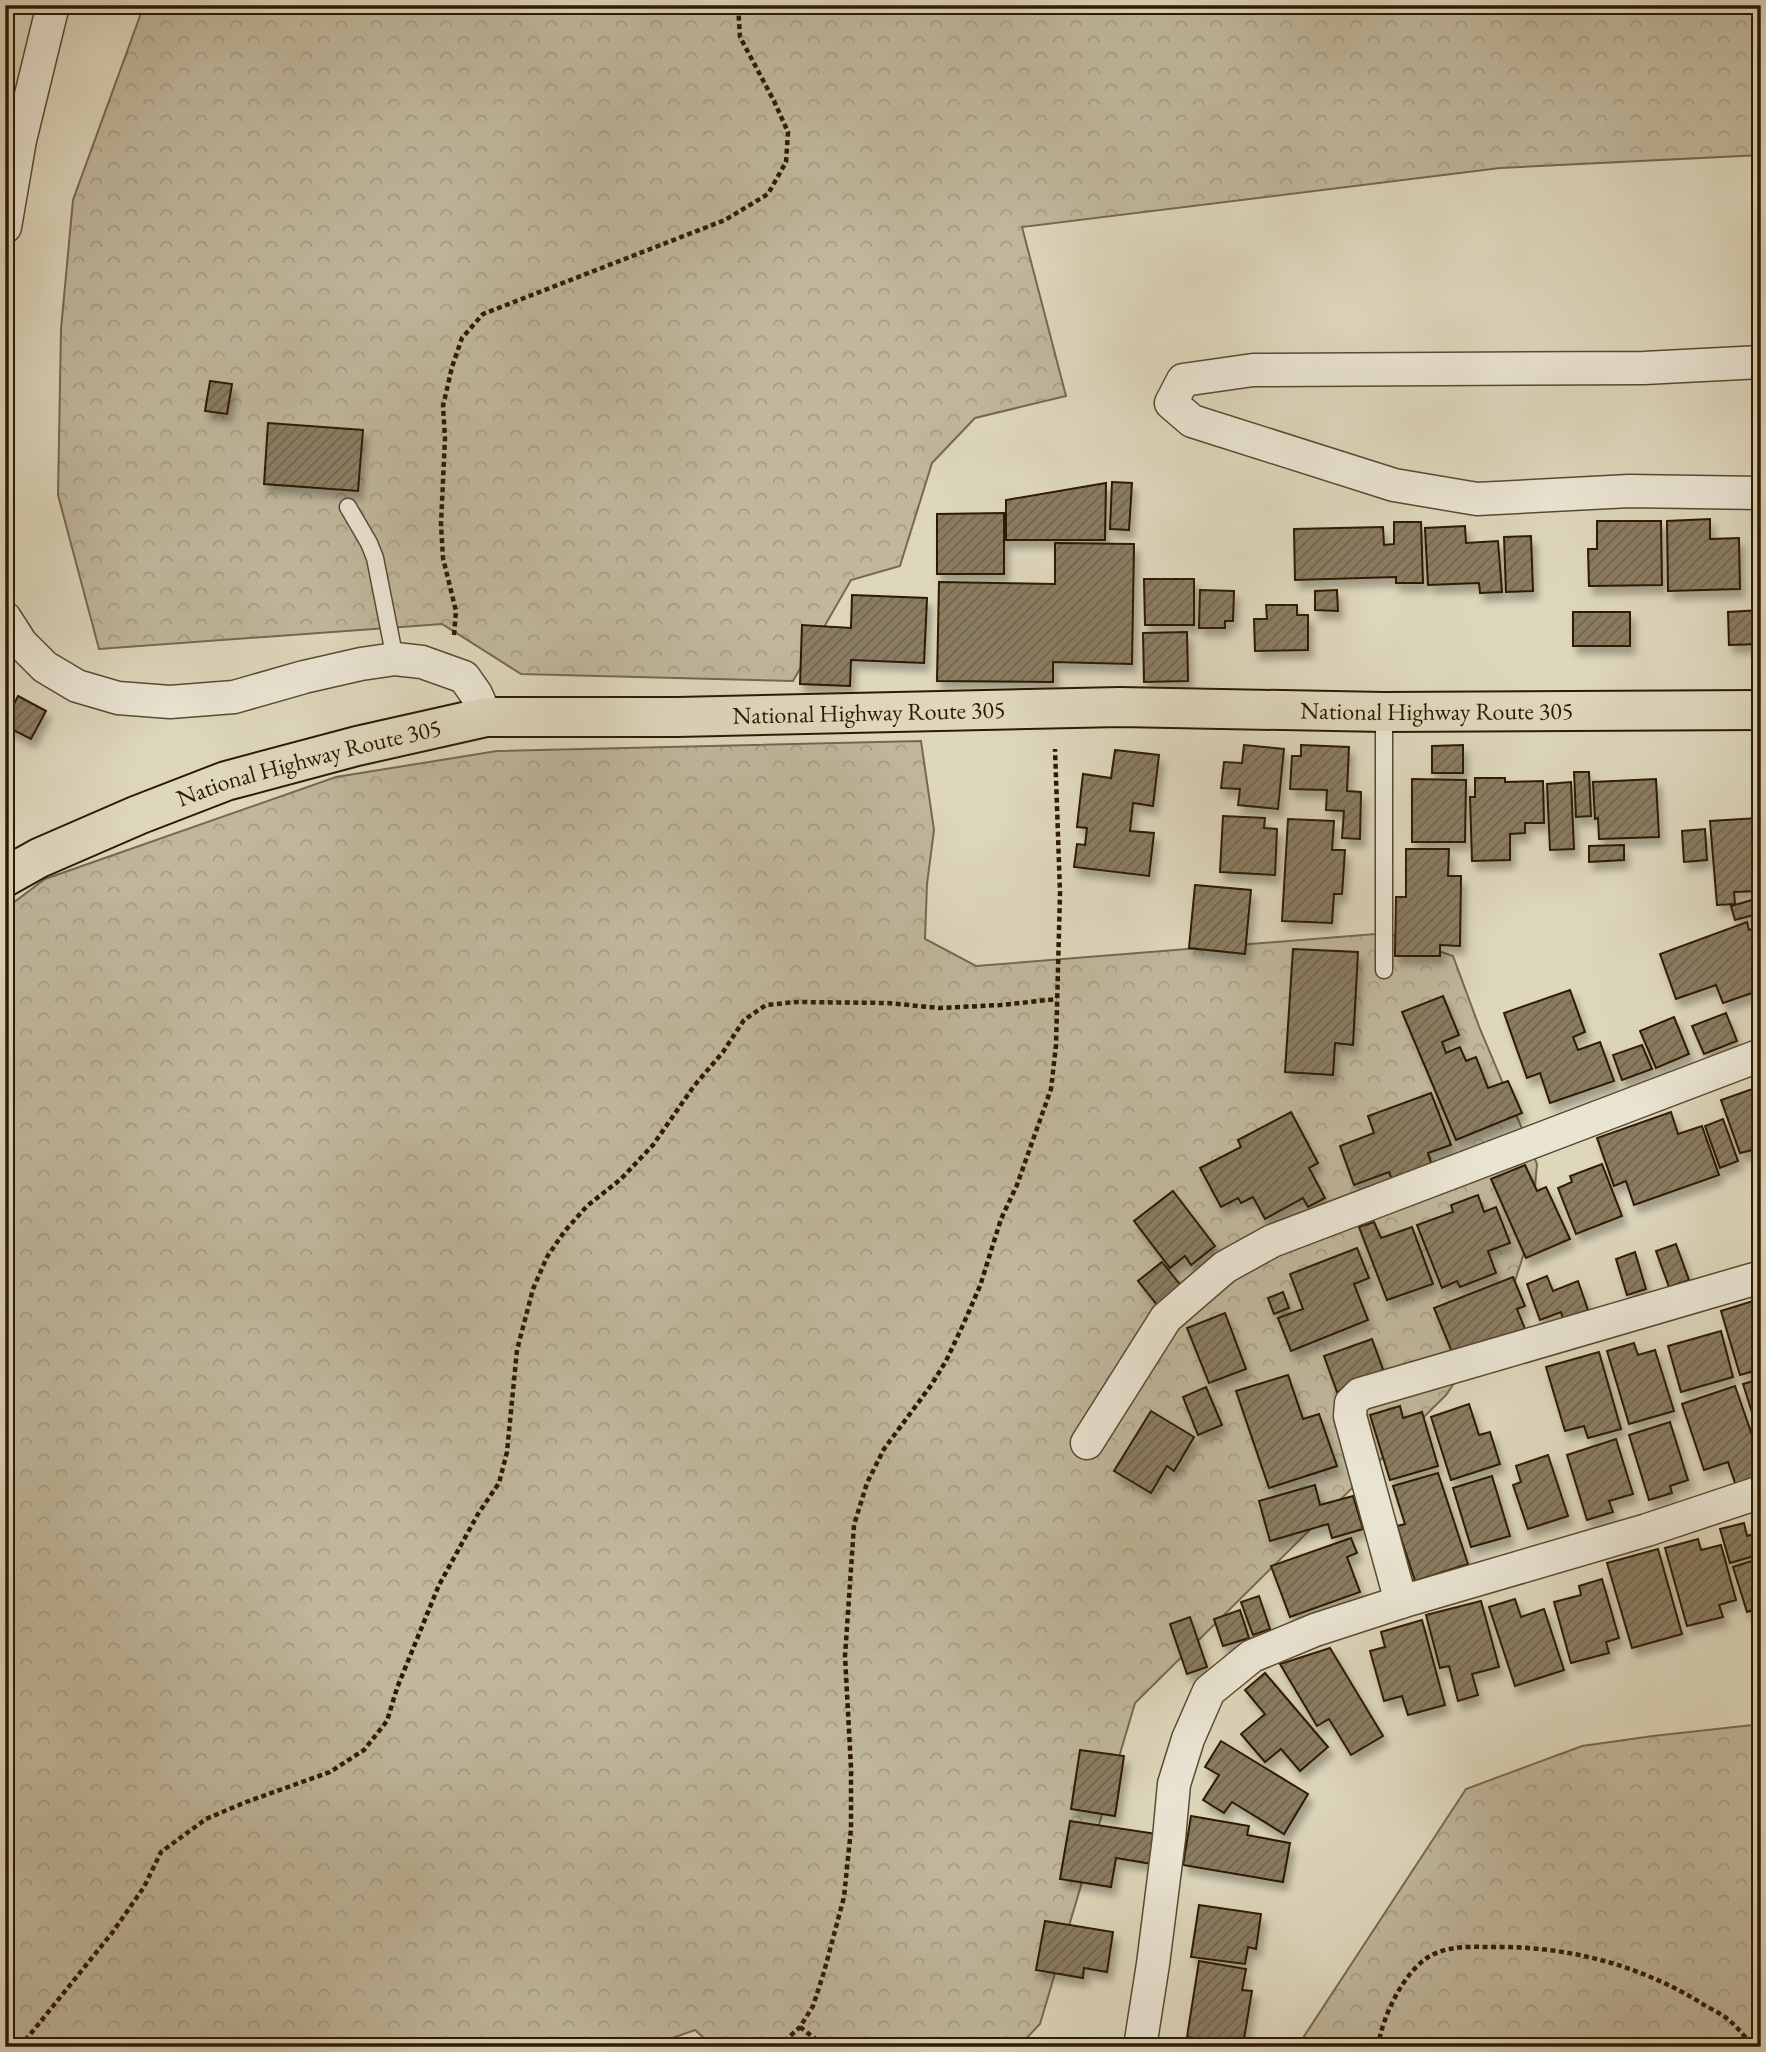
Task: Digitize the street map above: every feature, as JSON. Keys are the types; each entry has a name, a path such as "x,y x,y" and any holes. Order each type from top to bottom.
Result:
{"highway":[{"name":"National Highway Route 305","path":"5,877 39,858 138,815 226,782 357,746 486,717 677,717 1120,708 1384,712 1761,710"}],"street":[{"path":"5,227 20,140 54,5"},
{"path":"1761,362 1644,368 1253,370 1183,380 1171,403 1192,421 1394,485 1477,499 1629,491 1761,494"},
{"path":"5,618 21,643 46,667 77,686 118,698 170,702 234,697 327,672 395,659 422,662 464,677 476,694 486,717"},
{"path":"1087,1443 1166,1318 1225,1267 1272,1241 1761,1055"},
{"path":"1401,1602 1350,1416 1351,1403 1360,1394 1761,1277"},
{"path":"1140,2047 1153,1964 1174,1784 1188,1739 1209,1691 1252,1656 1315,1630 1647,1530 1761,1492"}],"lane":[{"path":"348,507 369,543 374,558 395,659"},
{"path":"1384,712 1384,970"}],"path":[{"path":"447,670 456,611 443,558 443,406 462,338 483,314 725,220 768,194 786,162 788,132 775,101 740,37 738,5"},
{"path":"778,2047 800,2027 813,2006 844,1897 852,1829 845,1656 854,1525 867,1483 884,1449 946,1361 980,1286 1001,1219 1017,1185 1051,1089 1056,1045 1059,844 1052,709"},
{"path":"20,2047 112,1933 144,1887 161,1852 206,1819 258,1797 330,1772 364,1750 387,1721 397,1688 439,1585 478,1514 499,1483 507,1452 517,1350 533,1289 547,1257 586,1206 621,1179 653,1145 744,1020 766,1005 796,1002 888,1003 939,1008 1057,999"},
{"path":"1378,2047 1384,2021 1409,1975 1429,1957 1453,1947 1515,1947 1585,1955 1630,1969 1672,1986 1729,2020 1752,2045"},
{"path":"800,2027 826,2047"}],"green space":[{"path":"144,5 1761,5 1761,155 1500,168 1022,227 1066,396 975,418 932,463 900,566 851,580 793,681 521,674 442,624 99,649 58,495 61,329 73,200"},
{"path":"921,741 934,830 927,884 925,939 976,966 1388,933 1453,956 1480,1029 1537,1164 1531,1232 1508,1302 1446,1395 1135,1703 1040,2024 1018,2047 714,2047 695,2030 647,2047 5,2047 5,909 45,879 336,777 497,751"},
{"path":"1761,1724 1761,2047 1297,2047 1466,1789 1582,1746"}],"building":[{"path":"210,381 232,384 227,414 205,411"},
{"path":"268,423 363,430 358,491 264,484"},
{"path":"1112,482 1132,483 1129,530 1110,529"},
{"path":"1106,483 1105,540 1006,540 1006,500"},
{"path":"1004,513 1004,574 937,574 937,514"},
{"path":"1710,519 1710,539 1739,538 1740,589 1668,591 1667,521"},
{"path":"1597,521 1661,521 1662,585 1589,586 1588,549 1597,549"},
{"path":"1394,522 1421,522 1423,583 1396,583 1396,577 1295,580 1294,529 1383,527 1384,545 1394,544"},
{"path":"1465,526 1466,543 1498,541 1502,592 1480,593 1479,583 1428,585 1425,528"},
{"path":"1531,536 1533,591 1506,592 1504,537"},
{"path":"1055,543 1134,544 1132,664 1053,662 1053,682 937,681 939,582 1055,584"},
{"path":"1144,579 1194,579 1194,625 1145,625"},
{"path":"1200,590 1234,591 1233,621 1225,621 1225,628 1199,628"},
{"path":"1337,590 1338,611 1315,610 1315,591"},
{"path":"852,595 927,598 924,663 851,660 850,686 800,684 802,625 851,628"},
{"path":"1266,605 1297,605 1297,615 1308,615 1308,650 1255,651 1254,619 1267,619"},
{"path":"1761,610 1761,644 1729,645 1728,612"},
{"path":"1573,612 1630,612 1630,646 1573,646"},
{"path":"1187,632 1188,681 1144,682 1143,633"},
{"path":"18,696 46,711 31,739 5,726"},
{"path":"1244,745 1284,749 1278,809 1238,805 1240,789 1221,788 1224,762 1242,763"},
{"path":"1301,745 1349,747 1347,791 1361,792 1360,839 1342,838 1344,811 1326,810 1327,790 1290,789 1292,756 1301,756"},
{"path":"1463,745 1463,773 1432,773 1432,746"},
{"path":"1115,750 1159,755 1153,806 1133,803 1130,831 1154,833 1149,876 1074,867 1077,844 1085,845 1087,828 1077,827 1083,774 1111,778"},
{"path":"1574,772 1589,772 1591,816 1576,817"},
{"path":"1475,778 1505,778 1505,782 1543,781 1544,823 1525,823 1525,833 1510,834 1510,860 1472,861 1470,797 1475,797"},
{"path":"1412,779 1466,780 1465,842 1412,842"},
{"path":"1656,779 1659,837 1599,839 1593,782"},
{"path":"1571,782 1574,849 1550,850 1547,784"},
{"path":"1223,816 1265,818 1264,828 1277,829 1275,875 1220,872"},
{"path":"1758,818 1761,891 1734,892 1735,904 1717,905 1710,821"},
{"path":"1288,819 1334,821 1332,850 1345,850 1342,894 1334,894 1332,923 1282,921"},
{"path":"1705,829 1707,860 1684,862 1682,831"},
{"path":"1624,845 1624,860 1589,862 1589,846"},
{"path":"1406,849 1449,849 1448,876 1461,876 1460,946 1440,945 1440,956 1395,956 1396,897 1406,897"},
{"path":"1195,885 1251,890 1245,954 1189,948"},
{"path":"1752,900 1757,914 1735,920 1731,906"},
{"path":"1747,922 1749,930 1760,926 1761,929 1761,990 1723,1003 1716,985 1676,999 1660,954"},
{"path":"1293,949 1358,952 1353,1045 1335,1043 1333,1075 1285,1072"},
{"path":"1570,990 1585,1032 1573,1037 1578,1050 1600,1042 1614,1081 1550,1103 1540,1073 1527,1078 1504,1013"},
{"path":"1443,996 1459,1035 1442,1042 1446,1053 1460,1047 1466,1061 1476,1057 1488,1088 1508,1081 1522,1113 1456,1140 1402,1012"},
{"path":"1726,1013 1737,1041 1704,1054 1692,1026"},
{"path":"1674,1017 1689,1054 1656,1068 1640,1031"},
{"path":"1642,1045 1652,1069 1622,1080 1613,1055"},
{"path":"1758,1087 1761,1094 1761,1148 1740,1153 1721,1100"},
{"path":"1431,1093 1451,1145 1428,1153 1432,1166 1392,1180 1389,1172 1354,1185 1340,1146 1374,1133 1368,1116"},
{"path":"1291,1112 1318,1163 1309,1168 1325,1198 1308,1207 1303,1198 1265,1219 1253,1197 1241,1203 1238,1198 1221,1207 1200,1168 1241,1147 1238,1140"},
{"path":"1671,1112 1678,1134 1702,1126 1719,1175 1634,1205 1626,1181 1614,1186 1597,1138"},
{"path":"1723,1119 1738,1161 1720,1168 1705,1126"},
{"path":"1602,1164 1622,1216 1576,1234 1558,1188 1572,1182 1570,1176"},
{"path":"1525,1165 1537,1191 1546,1187 1570,1239 1526,1258 1491,1179"},
{"path":"1173,1191 1215,1246 1191,1265 1185,1256 1170,1268 1134,1221"},
{"path":"1478,1195 1484,1212 1496,1207 1510,1243 1488,1251 1496,1273 1460,1287 1457,1281 1442,1288 1417,1225 1453,1212 1451,1205"},
{"path":"1374,1222 1381,1238 1412,1227 1433,1284 1387,1300 1359,1227"},
{"path":"1676,1244 1689,1280 1669,1287 1656,1251"},
{"path":"1357,1248 1369,1278 1354,1284 1368,1320 1291,1351 1278,1318 1303,1309 1290,1274"},
{"path":"1635,1252 1646,1289 1627,1295 1616,1259"},
{"path":"1162,1262 1182,1287 1158,1306 1138,1281"},
{"path":"1547,1276 1553,1291 1578,1281 1588,1310 1563,1319 1561,1312 1540,1320 1527,1284"},
{"path":"1513,1277 1525,1306 1517,1309 1525,1329 1454,1357 1434,1308"},
{"path":"1283,1292 1289,1308 1274,1314 1268,1298"},
{"path":"1753,1301 1761,1321 1761,1369 1740,1375 1721,1311"},
{"path":"1225,1313 1246,1369 1209,1383 1187,1328"},
{"path":"1721,1331 1733,1377 1681,1392 1668,1346"},
{"path":"1372,1339 1385,1375 1337,1392 1324,1356"},
{"path":"1634,1343 1638,1355 1655,1350 1674,1411 1629,1424 1607,1351"},
{"path":"1599,1352 1621,1429 1588,1438 1584,1426 1565,1431 1546,1367"},
{"path":"1288,1375 1303,1419 1319,1414 1337,1466 1269,1488 1236,1391"},
{"path":"1761,1379 1761,1441 1743,1384"},
{"path":"1735,1386 1761,1461 1761,1478 1736,1486 1728,1462 1704,1470 1682,1404"},
{"path":"1206,1387 1222,1425 1198,1435 1183,1397"},
{"path":"1469,1404 1479,1435 1490,1432 1500,1464 1451,1480 1431,1417"},
{"path":"1400,1406 1403,1418 1422,1412 1438,1466 1390,1480 1370,1415"},
{"path":"1151,1411 1194,1437 1174,1471 1167,1466 1151,1493 1114,1471"},
{"path":"1670,1422 1688,1480 1670,1486 1672,1493 1649,1500 1629,1435"},
{"path":"1616,1439 1633,1494 1609,1501 1613,1512 1587,1520 1567,1455"},
{"path":"1548,1455 1568,1516 1528,1529 1513,1485 1521,1482 1516,1466"},
{"path":"1438,1473 1468,1564 1415,1581 1397,1526 1405,1524 1393,1486"},
{"path":"1492,1476 1510,1536 1471,1547 1453,1488"},
{"path":"1315,1485 1320,1505 1353,1496 1363,1529 1332,1538 1328,1524 1270,1541 1259,1501"},
{"path":"1744,1523 1747,1536 1756,1533 1761,1554 1730,1563 1720,1529"},
{"path":"1351,1538 1357,1553 1347,1557 1360,1592 1290,1617 1271,1566"},
{"path":"1698,1539 1701,1550 1721,1545 1736,1600 1719,1605 1723,1617 1687,1626 1665,1548"},
{"path":"1658,1549 1682,1634 1632,1648 1607,1563"},
{"path":"1761,1558 1761,1608 1747,1612 1733,1567"},
{"path":"1602,1579 1619,1638 1606,1642 1609,1653 1571,1663 1554,1602 1581,1595 1579,1586"},
{"path":"1259,1596 1270,1629 1253,1635 1241,1602"},
{"path":"1515,1599 1521,1617 1544,1609 1564,1670 1515,1686 1489,1607"},
{"path":"1481,1601 1499,1667 1472,1674 1478,1695 1458,1701 1449,1666 1440,1668 1426,1615"},
{"path":"1240,1610 1249,1638 1223,1646 1214,1619"},
{"path":"1190,1617 1207,1667 1187,1674 1170,1624"},
{"path":"1422,1620 1445,1705 1408,1715 1402,1696 1384,1701 1370,1651 1385,1647 1381,1632"},
{"path":"1330,1648 1383,1736 1351,1755 1329,1719 1317,1726 1280,1664"},
{"path":"1265,1673 1328,1747 1300,1771 1281,1749 1265,1762 1241,1734 1265,1714 1245,1690"},
{"path":"1221,1741 1308,1794 1284,1834 1232,1802 1224,1813 1203,1800 1219,1775 1205,1767"},
{"path":"1080,1750 1124,1756 1115,1816 1071,1809"},
{"path":"1191,1816 1249,1826 1247,1835 1290,1843 1283,1882 1183,1865"},
{"path":"1070,1821 1157,1834 1152,1864 1116,1858 1111,1887 1060,1879"},
{"path":"1199,1905 1261,1914 1256,1949 1248,1947 1245,1964 1191,1957"},
{"path":"1045,1921 1113,1932 1107,1972 1084,1968 1083,1978 1036,1970"},
{"path":"1199,1961 1246,1969 1242,1990 1252,1991 1243,2045 1187,2037"}]}
